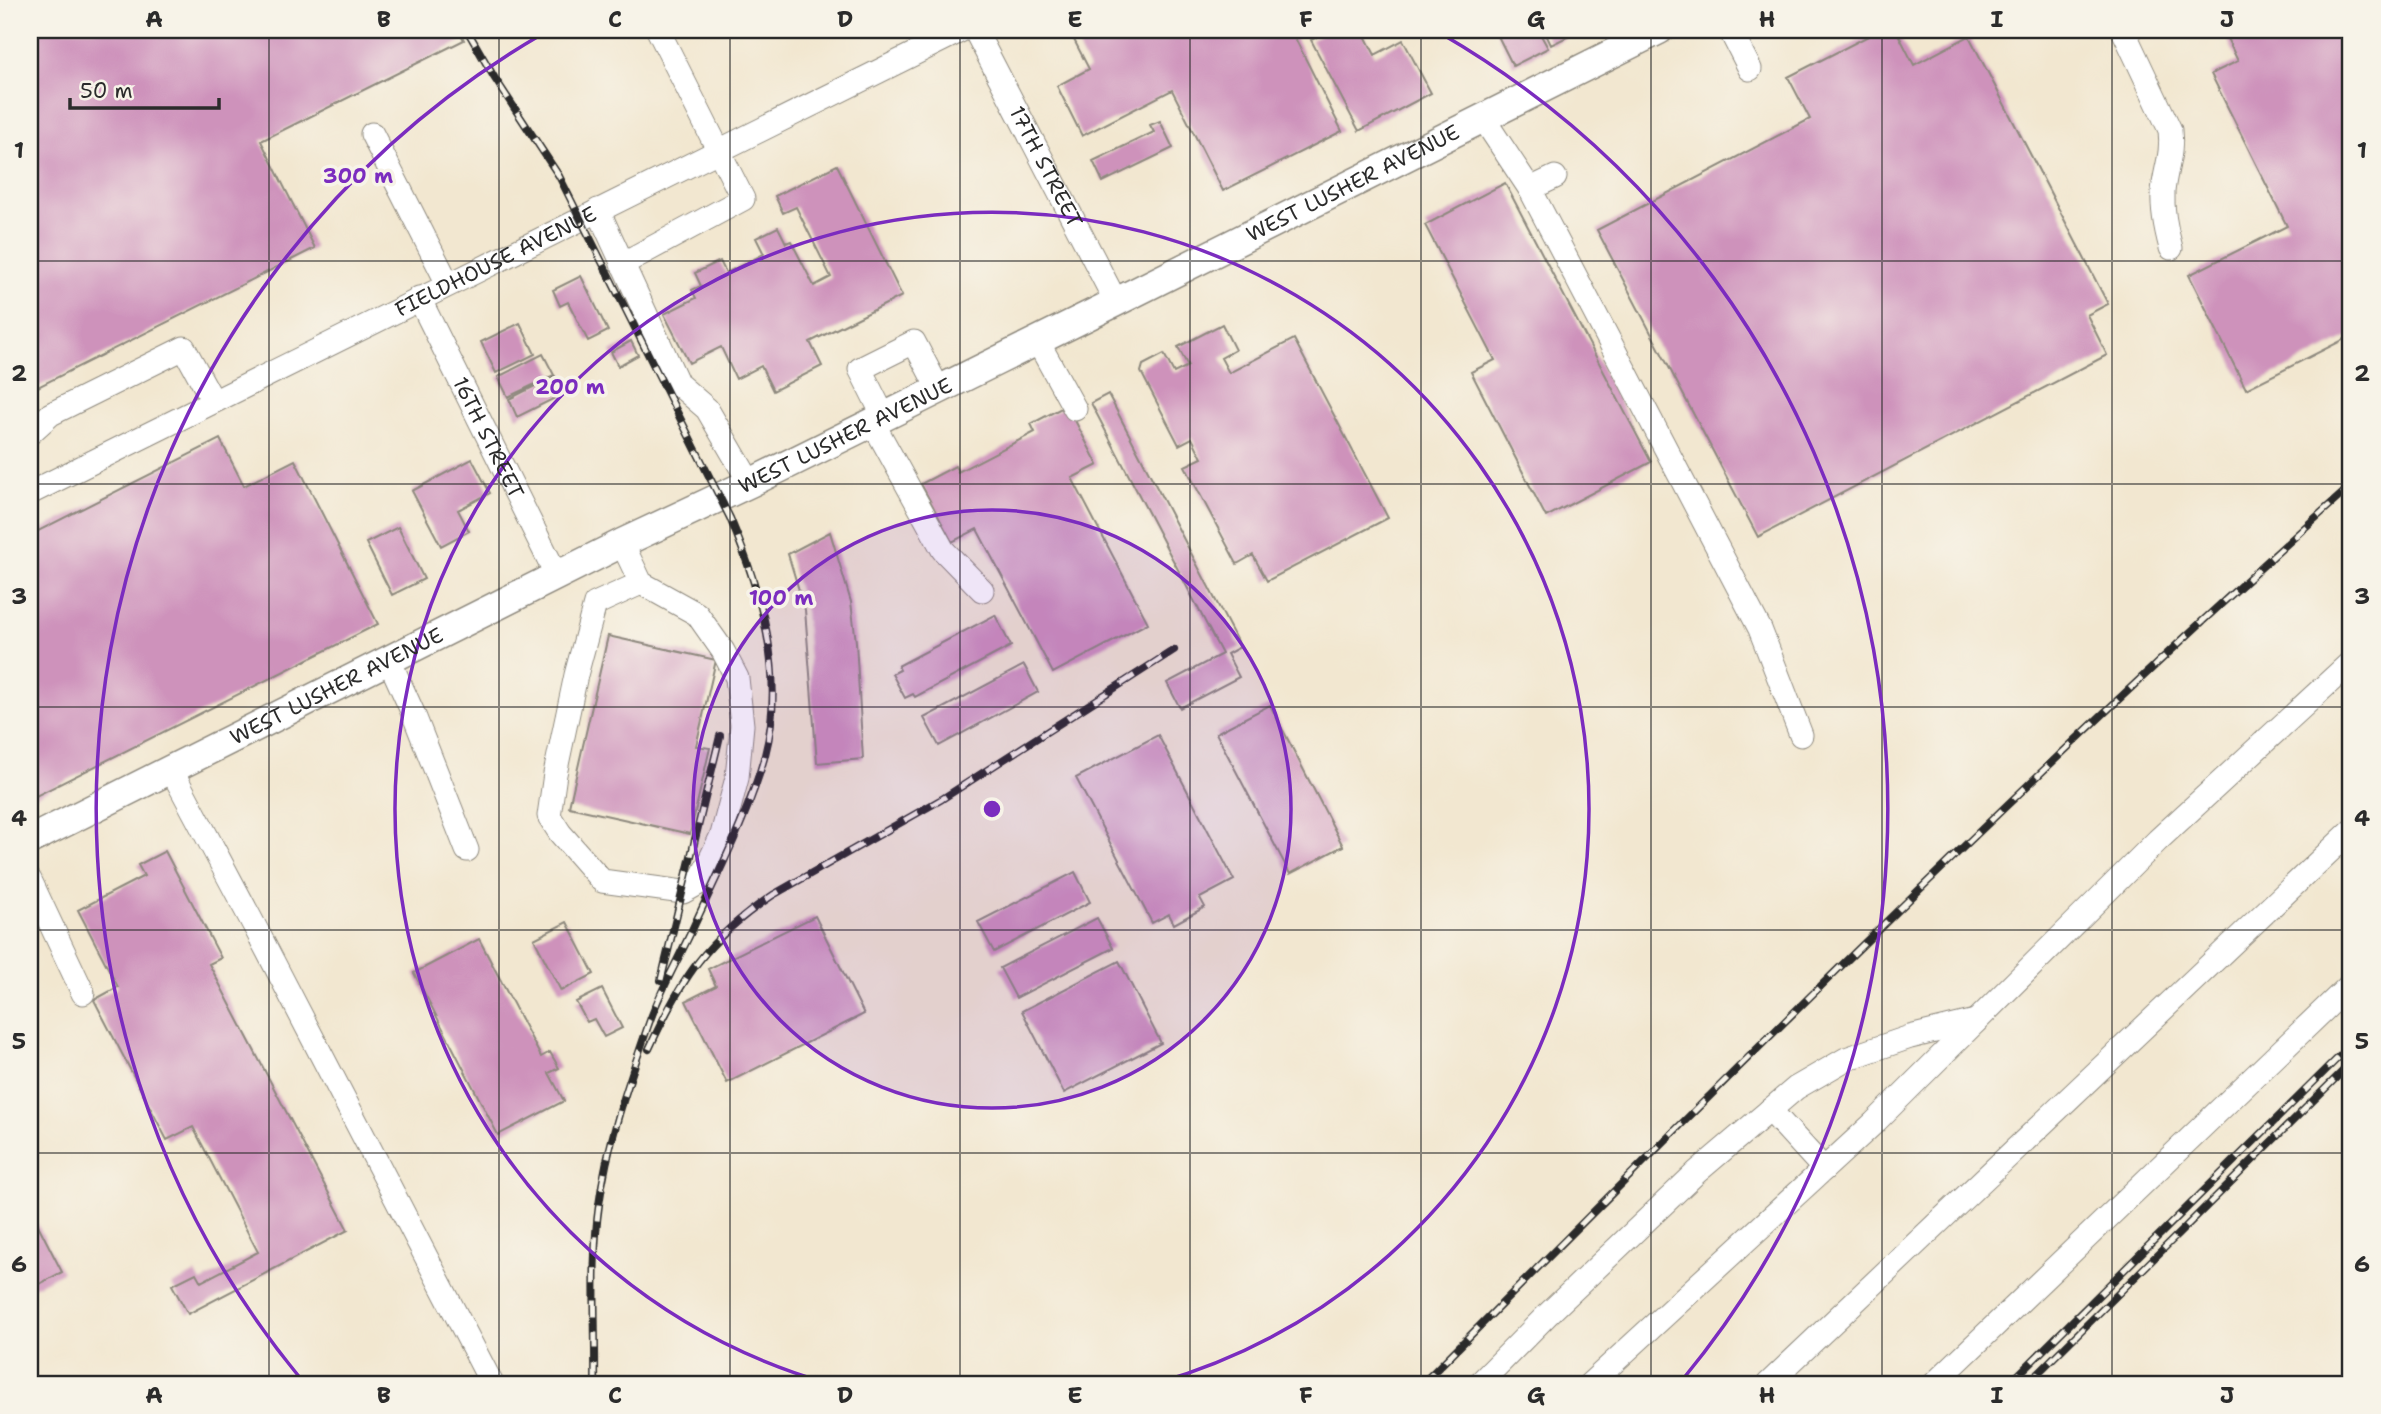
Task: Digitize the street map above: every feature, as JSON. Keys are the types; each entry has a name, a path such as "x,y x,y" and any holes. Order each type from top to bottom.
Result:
{"main road":[{"name":"WEST LUSHER AVENUE","path":"30,840 622,543 1038,342 1659,30"}],"street":[{"path":"622,264 743,199 658,30"},
{"name":"FIELDHOUSE AVENUE","path":"30,493 962,30"},
{"name":"17TH STREET","path":"975,30 1116,302"},
{"path":"1730,30 1750,69"},
{"path":"2123,30 2170,130 2172,148 2163,191 2163,215 2171,248"},
{"path":"1483,118 1530,189 1760,629 1801,735"},
{"path":"372,134 447,284"},
{"path":"1530,189 1556,177"},
{"path":"598,210 678,384 706,409 750,483"},
{"name":"16TH STREET","path":"419,298 558,576"},
{"path":"939,390 914,342 860,369 878,420 943,550 982,590"},
{"path":"1038,342 1076,409"},
{"path":"30,433 51,414 184,348 213,401"},
{"path":"622,543 641,583 697,614 723,651 737,678 742,725 734,790 722,835 699,883 683,892 602,881 559,833 549,816 576,675 595,604 641,583"},
{"path":"389,660 467,850"},
{"path":"1590,1384 1824,1169 2158,840 2351,662"},
{"path":"171,769 256,927 492,1384"},
{"path":"1768,1384 2351,831"},
{"path":"30,880 83,993"},
{"path":"1934,1384 2351,984"},
{"path":"1479,1384 1677,1191 1796,1087 1846,1059 1910,1037 1976,1021"},
{"path":"1770,1110 1824,1169"}],"building":[{"path":"30,30 459,30 464,40 261,141 315,248 30,391"},
{"path":"1069,30 1291,30 1342,131 1223,191 1172,90 1082,136 1057,86 1089,69"},
{"path":"1331,30 1362,30 1375,55 1403,40 1431,93 1359,131 1311,40"},
{"path":"1495,30 1538,30 1548,48 1513,66"},
{"path":"1544,30 1581,30 1551,45"},
{"path":"1880,30 1896,30 1914,65 1969,36 2108,304 2087,315 2107,355 1758,537 1597,230 1810,119 1788,77"},
{"path":"2223,30 2351,30 2351,336 2246,389 2189,275 2287,226 2211,74 2238,61"},
{"path":"1160,121 1173,148 1103,182 1093,161 1154,132 1150,125"},
{"path":"837,165 902,296 810,342 822,366 773,391 761,366 736,379 721,347 689,363 664,314 696,298 692,290 701,286 695,273 720,261 726,273 764,254 756,238 778,227 786,243 791,241 814,286 831,277 796,207 783,213 775,196"},
{"path":"1505,183 1651,462 1546,517 1471,372 1495,360 1425,225"},
{"path":"581,276 608,331 588,341 568,302 560,306 553,290"},
{"path":"520,323 535,354 496,373 481,342"},
{"path":"1222,324 1235,350 1221,358 1229,373 1294,339 1388,518 1267,581 1253,555 1237,564 1185,466 1202,458 1192,438 1179,445 1141,372 1143,365 1164,354 1174,373 1188,366 1178,347"},
{"path":"631,341 638,355 618,366 611,352"},
{"path":"543,354 554,375 508,397 498,377"},
{"path":"555,376 563,394 517,417 509,399"},
{"path":"1108,394 1240,647 1227,654 1239,677 1180,708 1167,683 1222,654 1091,403"},
{"path":"1067,405 1098,465 1072,478 1148,623 1053,673 977,529 952,542 921,484 955,466 958,472 1035,432 1031,424"},
{"path":"220,439 244,486 295,460 378,624 30,799 30,535"},
{"path":"472,459 490,493 458,510 469,531 441,546 412,491"},
{"path":"398,527 424,579 392,595 366,543"},
{"path":"830,532 851,602 863,759 817,763 805,610 788,554"},
{"path":"995,615 1011,646 915,697 913,694 905,698 892,674 900,670 898,666"},
{"path":"608,636 716,660 696,746 710,748 690,834 569,807"},
{"path":"1024,665 1038,692 939,746 924,718"},
{"path":"1270,705 1343,846 1290,874 1216,733"},
{"path":"1158,735 1234,880 1200,898 1205,907 1174,924 1169,914 1152,923 1076,778"},
{"path":"165,851 221,958 209,964 348,1230 188,1314 172,1285 196,1273 201,1282 258,1252 193,1127 167,1140 94,1000 118,987 78,910 144,876 138,865"},
{"path":"1075,872 1090,902 994,952 978,922"},
{"path":"815,916 864,1014 727,1083 686,1001 716,986 708,969"},
{"path":"1097,918 1113,948 1016,998 1000,968"},
{"path":"567,922 594,974 561,991 534,939"},
{"path":"479,939 541,1057 550,1052 559,1068 549,1073 564,1101 498,1135 414,973"},
{"path":"1119,961 1161,1043 1064,1093 1022,1011"},
{"path":"602,989 622,1028 604,1037 594,1019 587,1022 576,1002"},
{"path":"37,1223 62,1272 30,1289 30,1226"}],"railway":[{"path":"467,30 494,77 559,176 730,518 752,575 767,634 771,664 771,725 758,778 732,844 652,1014 613,1137 597,1226 594,1271 595,1384"},
{"path":"1422,1384 1880,928 2113,704 2351,486"},
{"path":"649,1049 673,1001 698,962 730,928 750,912 773,895 942,799 1174,650"},
{"path":"661,980 720,736"},
{"path":"2009,1384 2351,1045"},
{"path":"2027,1384 2351,1063"}]}
